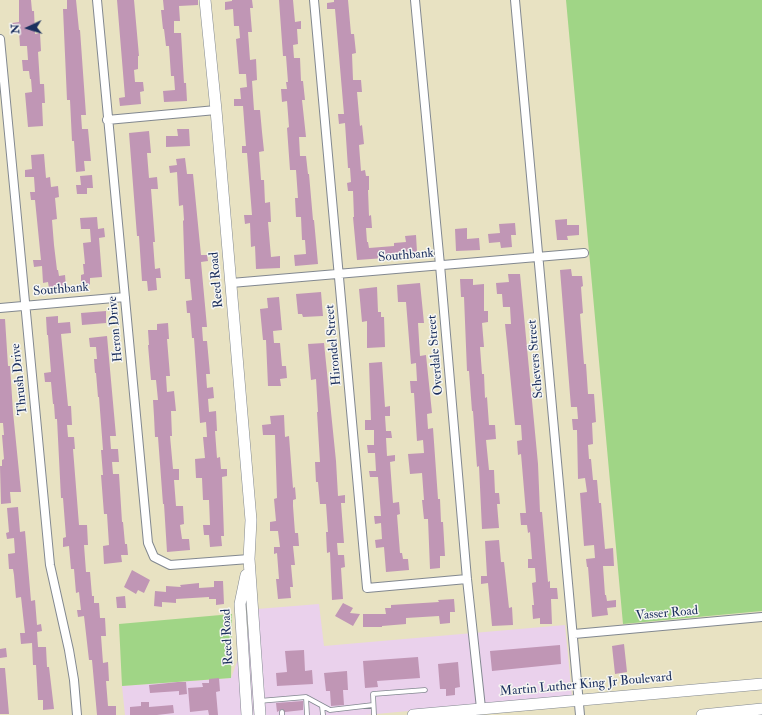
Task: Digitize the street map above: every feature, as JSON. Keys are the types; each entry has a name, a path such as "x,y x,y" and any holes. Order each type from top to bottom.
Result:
{"street":[{"name":"Heron Drive","path":"97,0 107,120 148,543 154,558 170,565 249,558"},
{"name":"Reed Road","path":"206,0 251,520 249,558 260,715"},
{"name":"Hirondel Street","path":"314,0 340,274 367,588 467,579"},
{"name":"Overdale Street","path":"415,0 467,579 481,708"},
{"name":"Schevers Street","path":"515,0 574,634 580,715"},
{"name":"Thrush Drive","path":"0,39 50,565 69,650 74,680 77,715"},
{"path":"107,120 216,110"},
{"name":"Southbank","path":"231,283 584,253"},
{"name":"Southbank","path":"0,308 125,296"},
{"name":"Reed Road","path":"247,715 240,604 249,558"},
{"name":"Vasser Road","path":"574,634 762,617"},
{"name":"Martin Luther King Jr Boulevard","path":"413,715 762,684"},
{"path":"702,715 762,709"}],"lane":[{"path":"374,715 372,694 425,690"},
{"path":"306,697 307,715"},
{"path":"259,701 281,701 306,697 330,710 372,705"},
{"path":"322,706 323,715"}],"shaded area":[{"path":"319,604 324,646 565,625 572,696 365,715 125,715 122,686 231,678 257,609"}],"green space":[{"path":"566,0 762,0 762,611 623,624"},
{"path":"232,614 231,678 122,686 119,624"}],"building":[{"path":"19,0 31,0 32,11 34,11 35,34 40,33 41,51 38,52 40,84 44,84 45,103 42,103 43,126 28,127 25,93 32,92 31,79 29,71 23,71 22,60 28,60 27,46 20,46 19,31 13,31 12,23 19,22"},
{"path":"67,0 76,0 80,30 86,115 81,115 82,129 88,129 91,161 84,161 85,171 76,172 74,141 72,141 70,100 67,100 63,9 67,9"},
{"path":"117,0 134,0 139,56 138,69 134,70 135,82 143,82 144,91 140,92 141,104 120,106 119,98 125,97"},
{"path":"163,0 198,0 198,5 179,6 180,21 174,21 174,33 181,33 184,83 186,83 187,101 164,102 163,91 175,90 174,76 171,76 169,46 166,46 163,29 161,10 164,10"},
{"path":"232,0 252,0 253,8 250,8 252,32 248,32 250,60 256,59 257,80 252,81 254,110 260,110 264,151 259,152 261,180 264,180 265,203 270,202 271,222 268,222 271,257 280,256 280,268 256,269 255,246 251,247 250,223 245,224 244,215 252,215 247,153 242,153 242,146 246,146 243,106 234,106 234,99 241,99 240,88 247,87 246,74 239,74 236,39 240,38 239,26 234,26 233,9 225,10 225,2"},
{"path":"279,0 293,0 295,22 301,21 301,29 297,29 298,44 293,45 294,58 300,58 301,81 303,81 305,100 302,100 306,137 299,137 300,156 306,156 309,174 318,264 295,266 294,255 306,254 305,240 302,240 301,217 296,217 295,198 298,198 296,170 290,170 287,101 282,102 281,89 287,89 286,82 288,82 286,56 283,56"},
{"path":"334,0 348,0 351,34 354,34 356,53 352,54 353,80 361,80 362,92 357,92 360,126 362,125 364,144 359,145 361,171 365,170 366,176 369,176 369,216 371,215 372,228 366,228 367,242 369,248 394,246 394,243 406,242 405,236 416,235 417,252 385,255 385,258 357,260 353,217 353,191 348,191 347,183 351,182 350,168 348,168 345,123 339,124 338,114 344,114 335,9 327,9 327,3 334,2"},
{"path":"177,129 189,129 190,146 166,147 166,136 178,136"},
{"path":"149,131 151,153 147,153 149,178 157,177 158,189 151,189 155,242 153,242 155,269 160,268 161,278 156,278 157,290 148,291 147,281 142,281 129,133"},
{"path":"44,154 46,178 50,177 51,187 58,186 59,197 55,198 57,219 52,220 57,270 59,276 65,275 66,287 49,288 48,282 43,283 42,266 34,267 33,260 41,260 35,200 31,200 30,192 35,192 34,177 25,177 25,170 32,169 31,155"},
{"path":"185,158 187,174 193,174 201,255 207,255 208,261 201,262 207,327 202,327 203,341 207,341 210,374 206,374 207,388 213,387 214,398 208,399 209,412 216,411 217,431 215,431 217,458 220,457 221,469 227,469 227,476 222,477 224,536 221,536 222,546 210,547 209,535 204,535 203,525 210,525 209,500 203,500 202,478 196,478 195,459 205,458 203,437 207,437 206,422 200,423 194,338 192,338 190,313 187,313 186,301 192,300 190,279 185,279 183,205 179,206 177,172 170,173 169,166 177,165 176,159"},
{"path":"92,175 93,188 87,188 87,194 77,194 76,185 81,185 80,176"},
{"path":"97,217 98,229 104,228 105,237 99,238 102,277 90,278 90,285 81,286 81,275 84,274 83,264 85,264 83,243 91,242 90,229 81,229 80,218"},
{"path":"567,219 567,225 579,225 579,235 567,236 568,240 557,240 555,220"},
{"path":"515,223 516,235 511,235 512,247 501,248 500,242 489,243 488,234 500,233 499,224"},
{"path":"467,228 467,239 479,238 480,250 456,251 455,229"},
{"path":"571,269 572,276 582,276 583,286 581,287 583,313 580,314 584,364 586,364 588,394 594,394 596,422 592,423 593,444 588,445 589,459 591,459 593,480 597,480 599,503 601,503 605,549 613,548 614,566 603,566 605,595 607,601 616,600 616,607 607,608 608,615 592,617 586,559 595,558 594,545 584,546 580,493 587,492 585,478 578,479 577,430 573,430 572,419 578,419 577,407 571,407 560,270"},
{"path":"508,274 520,274 538,464 540,512 542,512 548,582 550,581 550,588 557,588 558,599 551,599 552,624 540,624 540,618 533,619 532,605 534,605 532,583 536,582 535,568 528,568 528,559 532,559 530,532 528,533 527,525 521,525 520,513 526,513 521,454 518,455 517,441 522,440 521,425 515,425 505,324 511,324 510,307 503,307 502,294 497,294 496,283 509,282"},
{"path":"460,279 473,279 473,285 484,284 484,311 488,311 488,322 482,323 484,347 480,347 482,374 484,374 485,398 487,397 489,425 495,425 496,439 486,440 489,470 494,470 495,493 499,493 500,504 497,504 499,528 482,529 479,466 477,467 469,371 467,371 464,297 461,297"},
{"path":"420,283 424,323 418,323 420,356 426,355 432,413 427,414 428,429 433,428 438,499 440,499 441,522 443,522 445,556 440,556 440,568 430,569 428,519 424,519 422,500 424,500 422,473 410,474 408,454 424,453 423,440 417,441 414,393 411,393 410,381 417,381 416,363 411,364 406,302 398,302 397,285"},
{"path":"377,287 378,312 381,312 381,317 384,317 385,347 367,348 367,321 362,322 359,289"},
{"path":"321,292 323,316 303,317 302,314 298,314 296,294"},
{"path":"279,297 282,330 273,331 274,343 280,343 282,366 286,366 287,378 280,379 281,386 268,386 266,340 263,340 260,309 268,308 267,298"},
{"path":"106,311 106,323 82,325 81,313"},
{"path":"58,316 58,323 70,322 71,333 61,334 68,406 71,406 72,425 67,425 68,437 74,437 75,449 73,449 79,525 87,525 88,545 84,545 86,572 90,572 92,596 94,596 94,603 99,603 100,618 105,618 106,636 101,636 103,663 108,662 109,681 106,681 108,706 116,706 116,715 97,715 92,660 89,660 84,616 78,617 77,610 81,610 79,592 76,593 74,569 71,569 69,546 63,547 63,538 66,537 63,498 61,498 57,419 55,419 51,382 45,382 44,373 51,372 46,317"},
{"path":"0,319 5,319 8,366 10,366 21,492 10,492 11,503 1,504 0,466 2,466 2,460 4,459 2,435 4,435 3,423 0,423"},
{"path":"168,323 169,339 167,339 170,376 166,376 167,392 174,391 176,411 171,411 172,436 170,436 173,469 179,469 179,480 174,480 176,506 183,506 184,524 180,525 182,539 189,539 190,550 167,552 158,437 155,437 153,400 158,400 156,380 151,380 148,330 157,330 157,324"},
{"path":"107,336 116,436 110,436 111,449 118,449 119,462 112,462 113,474 119,474 122,522 128,555 121,555 122,562 104,564 103,546 109,545 107,514 104,514 101,475 103,475 101,450 103,450 99,397 94,359 97,359 96,347 90,347 89,338"},
{"path":"324,343 338,496 345,495 345,503 341,503 344,543 337,543 338,555 344,555 345,567 341,568 343,599 332,600 330,552 327,553 326,532 328,532 326,504 320,504 318,482 316,482 315,462 320,462 318,412 316,379 311,380 308,344"},
{"path":"382,362 385,407 390,406 390,416 385,416 386,431 391,431 392,438 386,438 387,456 395,455 395,461 390,462 393,503 399,502 400,514 397,515 400,553 402,553 403,559 408,559 409,570 386,572 384,547 376,548 375,540 382,539 381,523 375,524 374,516 381,516 378,477 370,477 369,471 376,471 375,453 368,453 367,445 374,445 374,430 365,430 365,420 371,420 369,363"},
{"path":"284,415 285,437 289,436 293,488 295,487 296,499 293,500 293,506 295,533 298,533 299,546 293,546 295,565 291,565 293,587 290,587 291,598 278,599 276,579 279,579 277,553 274,554 274,547 280,547 278,531 270,531 270,522 276,521 274,499 277,498 275,435 263,435 262,425 271,424 270,416"},
{"path":"18,507 20,532 25,531 31,601 35,600 37,625 41,624 42,631 37,632 38,647 46,647 47,667 49,667 54,709 43,710 43,700 38,700 36,665 33,665 32,643 21,644 20,633 25,633 21,597 16,598 13,569 9,569 8,554 15,553 14,538 7,539 6,533 9,532 7,508"},
{"path":"499,540 501,562 504,562 509,608 512,607 513,625 492,626 488,583 481,584 481,576 487,576 485,541"},
{"path":"132,570 150,580 144,593 138,590 136,594 124,587"},
{"path":"214,581 223,581 224,604 216,605 216,599 209,599 209,597 176,599 176,603 162,602 162,607 154,606 155,591 166,592 166,586 181,587 180,585 199,583 199,588 214,587"},
{"path":"125,596 126,608 117,608 116,597"},
{"path":"454,599 455,612 450,612 450,623 440,624 439,616 406,618 406,624 382,627 363,627 363,614 386,614 385,608 391,608 391,605 439,602 438,600"},
{"path":"343,603 353,608 350,613 360,614 353,626 335,616"},
{"path":"624,644 627,672 615,674 612,646"},
{"path":"560,645 561,664 492,671 490,651"},
{"path":"6,648 7,657 0,658 0,649"},
{"path":"304,650 305,671 312,670 313,684 277,686 276,673 287,672 285,651"},
{"path":"418,657 420,678 377,681 378,687 365,688 363,661"},
{"path":"458,662 460,687 455,688 455,695 446,696 446,689 440,689 438,664"},
{"path":"0,668 5,668 9,714 0,714"},
{"path":"347,671 348,690 343,690 344,705 331,706 330,691 326,691 324,673"},
{"path":"219,678 220,691 216,692 218,715 209,715 208,710 190,712 188,688 203,687 202,683 209,683 209,679"},
{"path":"186,682 187,694 179,695 179,691 150,693 149,685"},
{"path":"303,701 303,710 285,712 282,709 277,712 276,703"},
{"path":"141,702 149,702 149,707 173,705 174,713 157,715 130,715 130,707 141,706"}]}
